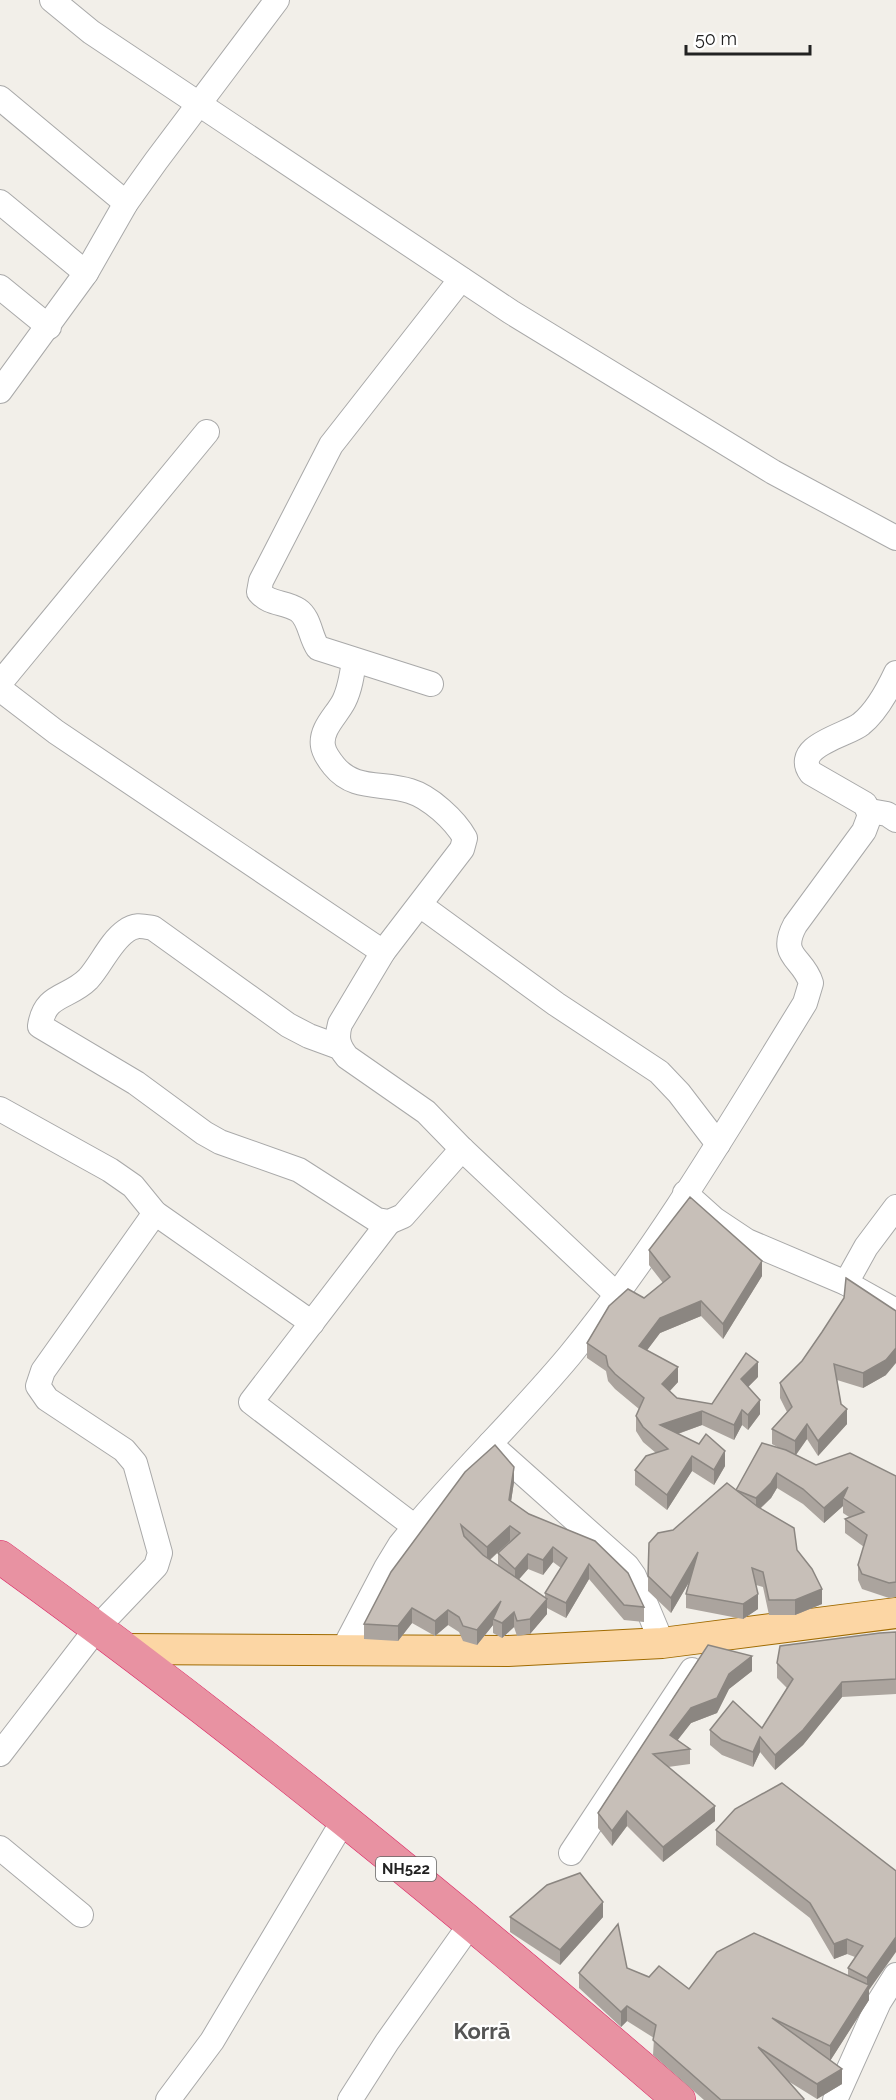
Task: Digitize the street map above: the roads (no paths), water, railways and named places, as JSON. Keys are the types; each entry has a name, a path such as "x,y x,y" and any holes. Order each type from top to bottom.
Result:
{"highway":[{"name":"NH522","path":"0,1557 97,1628 345,1818 471,1922 679,2100"}],"main road":[{"path":"124,1649 508,1651 662,1643 716,1634 896,1613"}],"street":[{"path":"52,0 91,32 511,312 773,472 896,538"},
{"path":"0,391 49,327 86,273 126,203 198,102 277,0"},
{"path":"0,98 126,203"},
{"path":"0,202 86,273"},
{"path":"431,684 318,648 312,639 306,619 298,610 266,601 259,592 261,580 331,445 461,279"},
{"path":"0,287 49,327"},
{"path":"0,683 207,432"},
{"path":"339,1047 337,1034 340,1024 383,952 462,849 465,838 458,826 410,790 356,783 342,776 330,761 323,746 325,731 344,702 350,687 354,661"},
{"path":"896,673 877,707 863,723 814,748 807,763 811,773 858,798 870,811 887,814 896,820"},
{"path":"0,689 56,732 383,952"},
{"path":"343,1650 386,1568 415,1527 570,1355 616,1294 718,1144 809,994 809,977 788,948 791,932 864,831 870,811"},
{"path":"420,905 556,1004 659,1072 718,1144"},
{"path":"462,1149 403,1216 389,1221 377,1220 299,1170 220,1142 204,1133 136,1083 40,1026 42,1011 54,1000 78,988 125,931 138,925 153,928 288,1025 339,1047 347,1057 411,1099 616,1294"},
{"path":"0,1109 110,1170 133,1186 155,1213 312,1323"},
{"path":"686,1193 714,1219 747,1241 846,1283 896,1311"},
{"path":"846,1283 866,1247 896,1207"},
{"path":"0,1754 97,1628 156,1566 160,1553 135,1463 124,1450 46,1399 38,1386 43,1371 155,1213"},
{"path":"389,1221 251,1402 415,1527"},
{"path":"490,1444 627,1566 634,1576 662,1643"},
{"path":"571,1853 716,1634"},
{"path":"168,2100 212,2041 345,1818"},
{"path":"0,1848 81,1915"},
{"path":"350,2100 387,2042 471,1922"},
{"path":"835,2100 888,2008 896,1975"}],"district":[{"name":"Korrā","path":"482,2031"}]}
